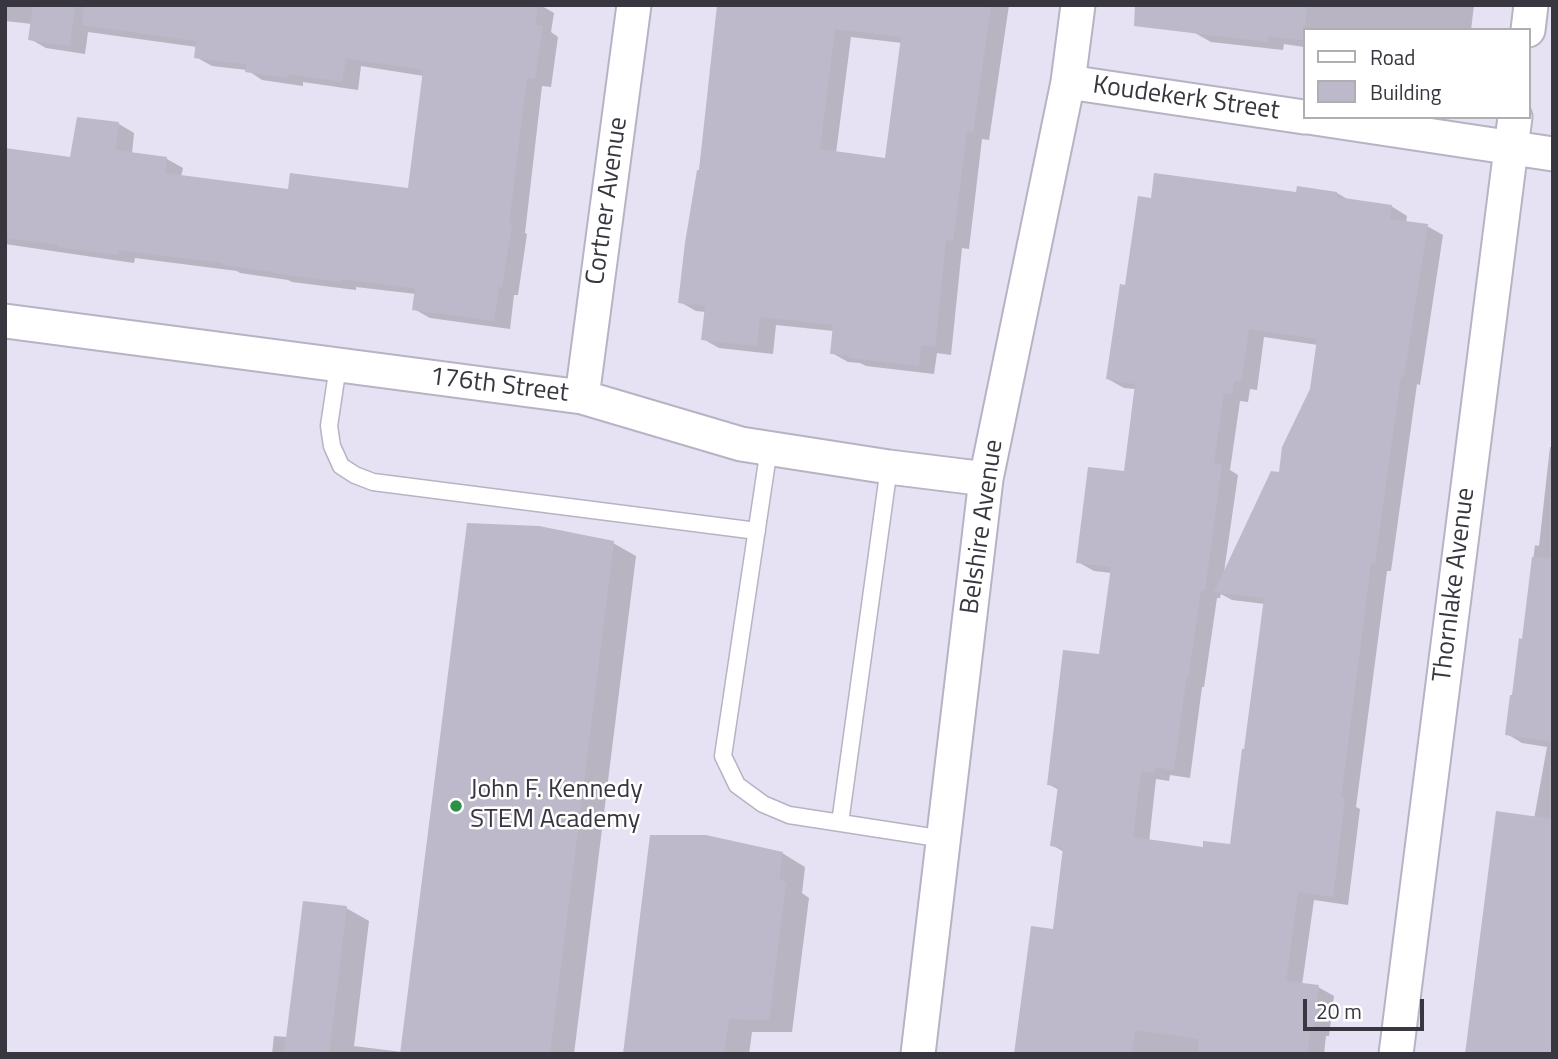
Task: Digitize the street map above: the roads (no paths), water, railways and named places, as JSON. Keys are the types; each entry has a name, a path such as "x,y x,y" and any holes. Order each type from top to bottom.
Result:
{"street":[{"name":"Cortner Avenue","path":"582,397 634,5"},
{"name":"Belshire Avenue","path":"918,1054 986,479 1068,82 1078,5"},
{"path":"1528,28 1531,5"},
{"name":"Koudekerk Street","path":"1068,82 1302,116"},
{"name":"Koudekerk Street","path":"1334,119 1513,132 1553,154"},
{"name":"Thornlake Avenue","path":"1396,1054 1513,132"},
{"name":"176th Street","path":"5,321 582,397 741,444 986,479"}],"lane":[{"path":"338,366 329,426 332,446 341,466 355,475 373,482 757,530"},
{"path":"769,448 723,756 737,785 763,804 789,815 944,839"},
{"path":"840,823 889,467"}],"place":[{"name":"John F. Kennedy STEM Academy","path":"456,806"}]}
